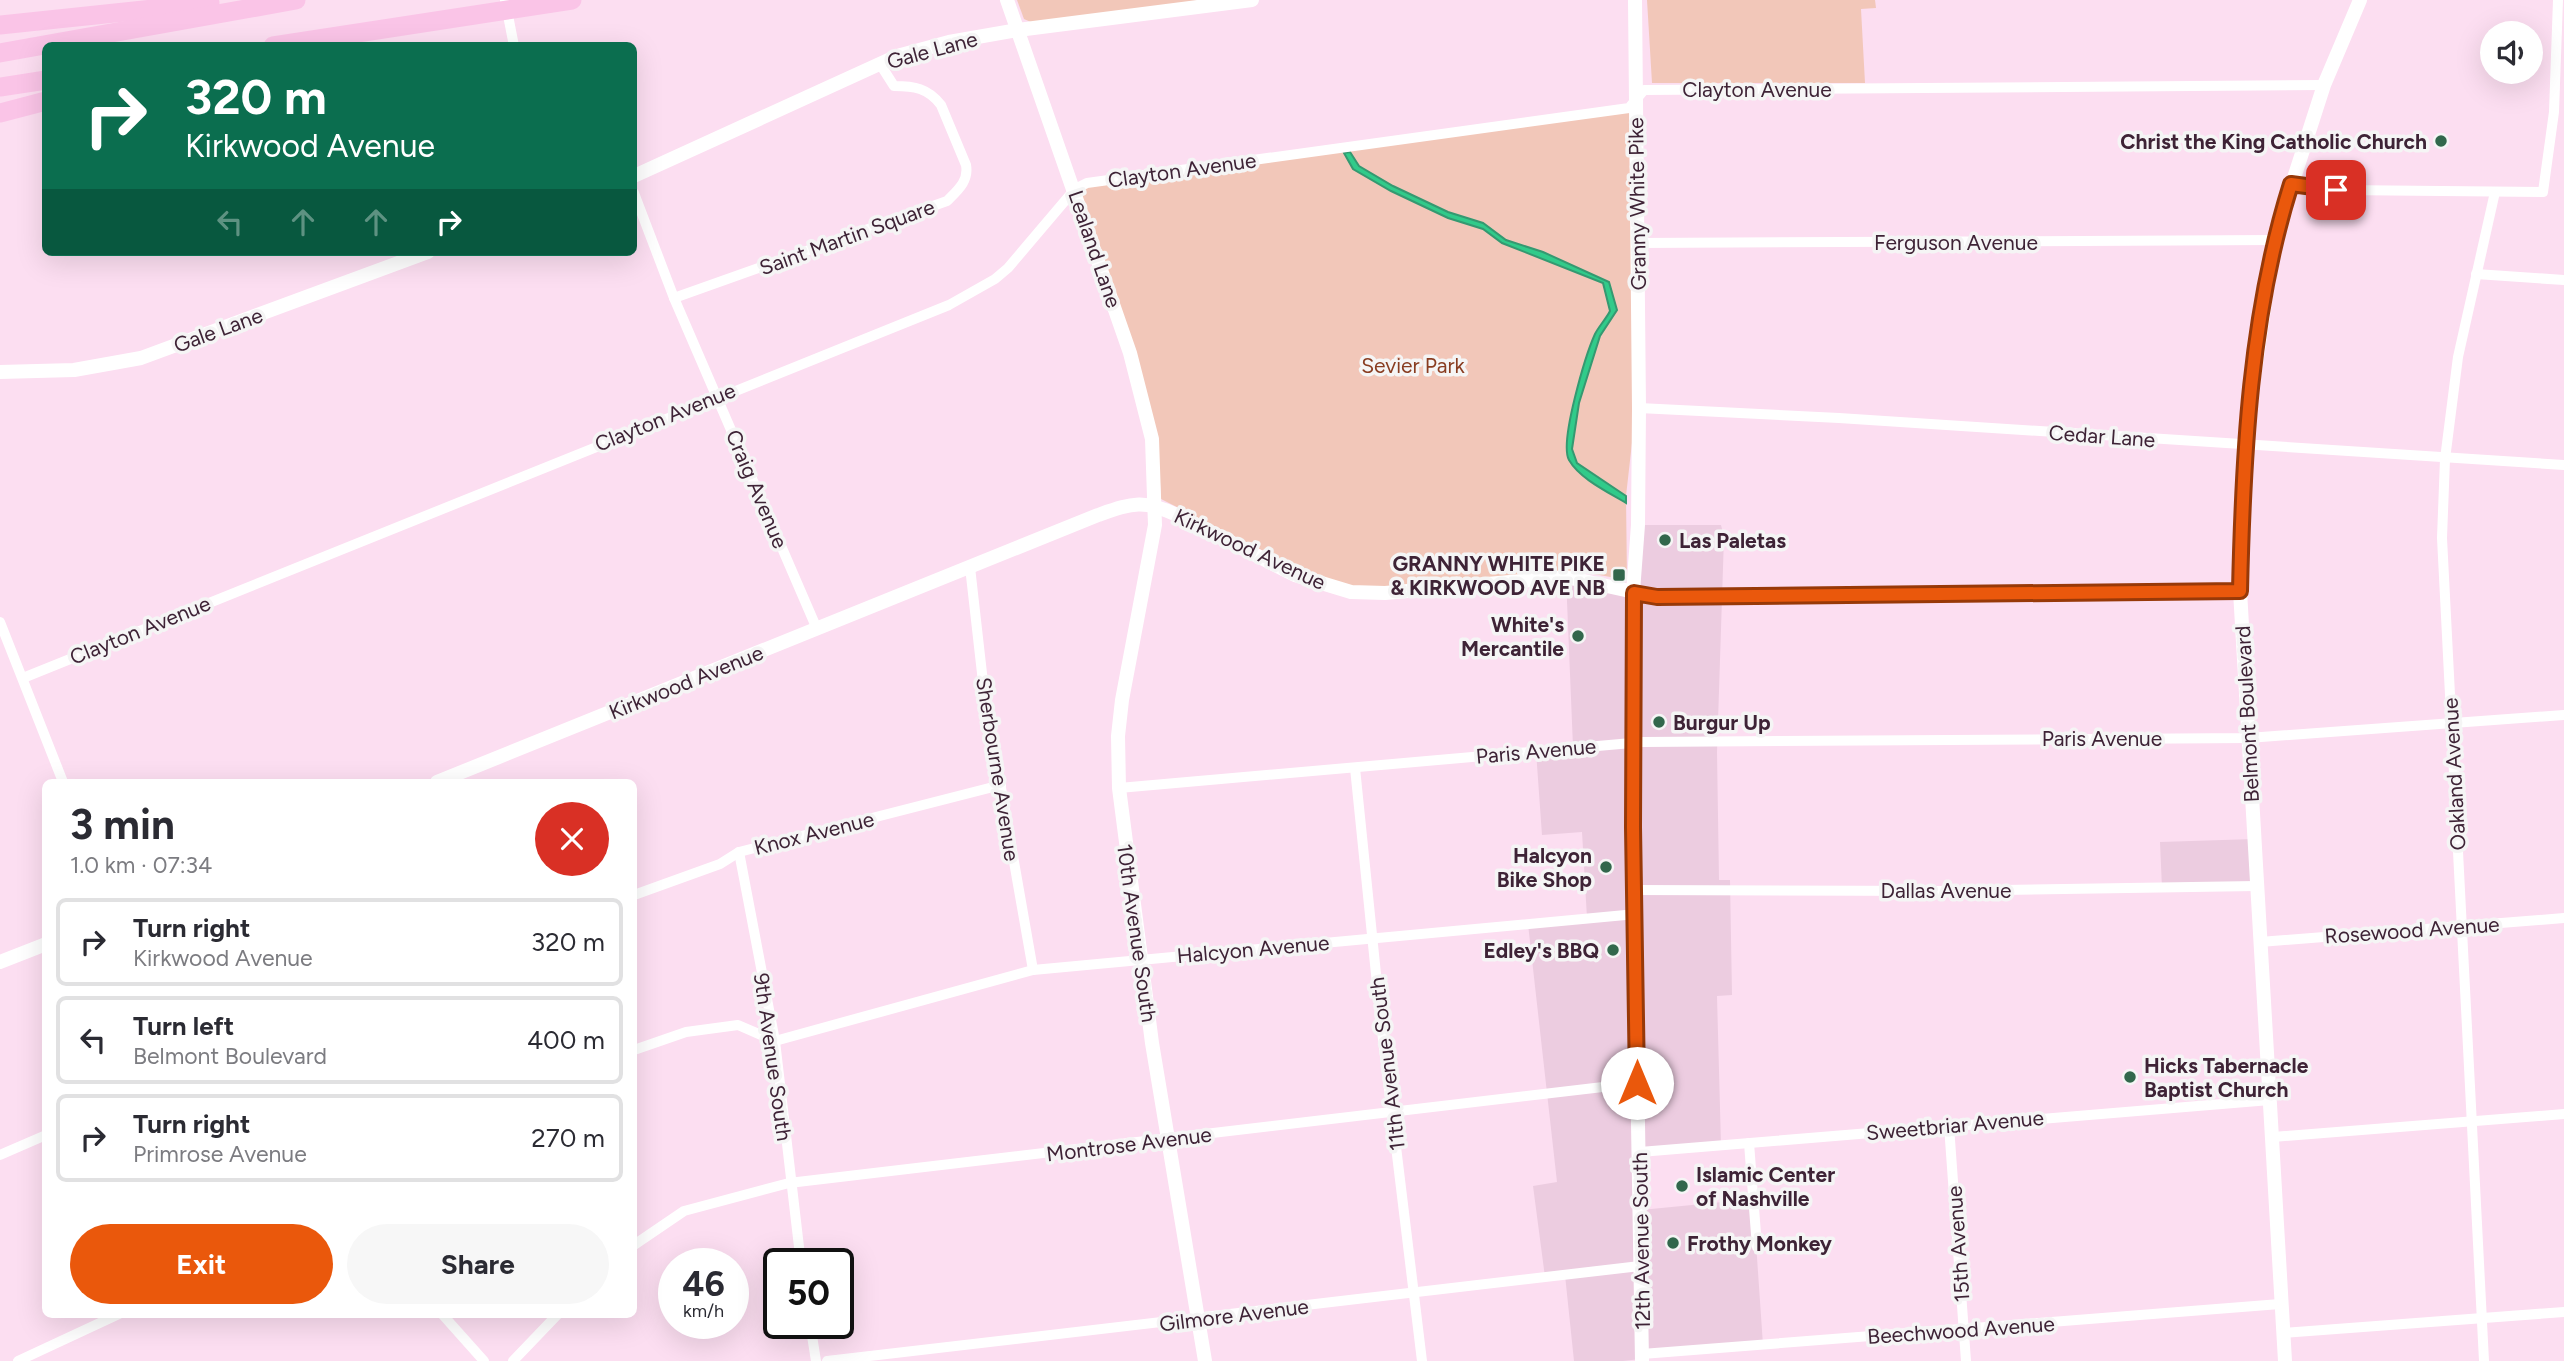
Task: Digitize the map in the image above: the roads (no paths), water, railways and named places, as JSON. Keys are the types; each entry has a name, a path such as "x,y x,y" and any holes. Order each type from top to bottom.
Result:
{"highway":[{"path":"0,25 239,0"},
{"path":"61,42 296,0"},
{"path":"301,42 572,0"},
{"path":"0,53 42,45"},
{"path":"0,88 42,81"},
{"path":"0,113 42,102"}],"street":[{"path":"505,0 513,42"},
{"name":"Lealand Lane","path":"1007,0 1074,189 1146,407 1154,452 1154,504"},
{"name":"Gale Lane","path":"637,175 880,64 949,41 1252,0"},
{"name":"Granny White Pike","path":"1635,0 1639,408"},
{"name":"Belmont Boulevard","path":"2285,1361 2240,591 2244,446 2274,240 2325,85 2360,0"},
{"path":"2291,184 2336,190 2543,192 2553,124 2558,0"},
{"name":"Saint Martin Square","path":"674,298 947,201 968,174 947,117 934,97 917,86 894,86 880,64"},
{"name":"Clayton Avenue","path":"23,678 949,304 995,279 1028,248 1074,189 1087,183 1629,108 1644,90 2325,85"},
{"name":"Oakland Avenue","path":"2484,1361 2442,538 2445,458 2458,357 2495,192"},
{"name":"Craig Avenue","path":"637,200 674,298 817,629"},
{"name":"Ferguson Avenue","path":"1638,243 2274,240"},
{"name":"Gale Lane","path":"0,372 74,370 141,358 417,256"},
{"path":"2476,274 2564,280"},
{"name":"Cedar Lane","path":"1639,408 1839,418 2564,465"},
{"name":"12th Avenue South","path":"1639,408 1638,525 1634,593 1634,743 1642,1357"},
{"name":"Kirkwood Avenue","path":"444,779 1126,505 1154,504 1295,575 1351,593 1385,593 1566,577 1657,597 2240,591"},
{"name":"10th Avenue South","path":"1154,504 1155,525 1122,700 1118,736 1119,788 1169,1139 1206,1361"},
{"name":"Sherbourne Avenue","path":"970,567 984,691 1033,970"},
{"path":"0,622 62,779"},
{"name":"Paris Avenue","path":"1119,788 1634,743 2248,738 2564,715"},
{"name":"11th Avenue South","path":"1355,768 1422,1361"},
{"name":"Knox Avenue","path":"637,894 720,864 739,852 1000,785"},
{"name":"9th Avenue South","path":"739,852 775,1041 789,1183 799,1248"},
{"name":"Dallas Avenue","path":"1635,890 1942,891 2256,886"},
{"name":"Halcyon Avenue","path":"775,1041 1033,970 1636,914"},
{"name":"Rosewood Avenue","path":"2260,942 2564,918"},
{"path":"0,962 42,946"},
{"path":"637,1049 686,1032 738,1025 775,1041"},
{"name":"Montrose Avenue","path":"637,1243 684,1211 789,1183 1637,1083"},
{"name":"Sweetbriar Avenue","path":"1640,1152 2270,1100"},
{"path":"2273,1136 2564,1114"},
{"name":"15th Avenue","path":"1949,1126 1966,1361"},
{"path":"0,1155 42,1137"},
{"path":"1749,1143 1757,1247"},
{"name":"Gilmore Avenue","path":"827,1361 1640,1266"},
{"name":"Beechwood Avenue","path":"1642,1357 1964,1328 2280,1304"},
{"path":"2282,1333 2564,1312"},
{"path":"18,1361 110,1318"},
{"path":"446,1318 484,1361"},
{"path":"513,1361 554,1318"},
{"path":"813,1339 816,1361"}],"place":[{"name":"Christ the King Catholic Church","path":"2441,141"},
{"name":"Las Paletas","path":"1665,540"},
{"name":"GRANNY WHITE PIKE & KIRKWOOD AVE NB","path":"1619,575"},
{"name":"White's Mercantile","path":"1578,636"},
{"name":"Burgur Up","path":"1659,722"},
{"name":"Halcyon Bike Shop","path":"1606,867"},
{"name":"Edley's BBQ","path":"1613,950"},
{"name":"Hicks Tabernacle Baptist Church","path":"2130,1077"},
{"name":"Islamic Center of Nashville","path":"1682,1186"},
{"name":"Frothy Monkey","path":"1673,1243"}],"park label":[{"name":"Sevier Park","path":"1413,365"}]}
